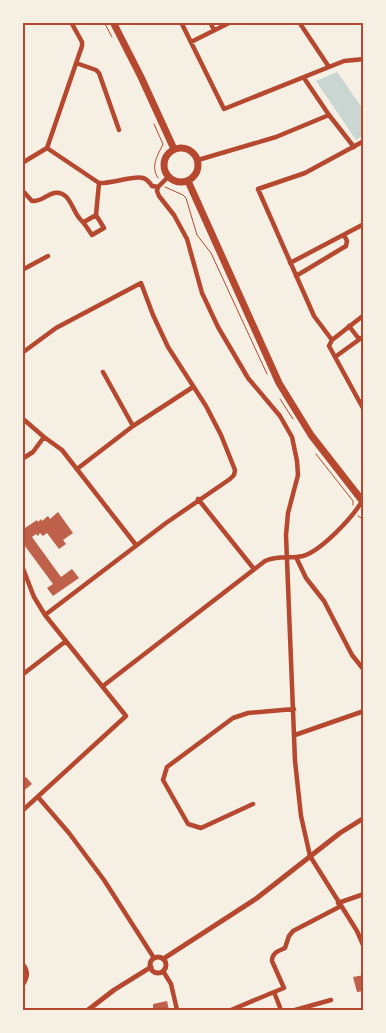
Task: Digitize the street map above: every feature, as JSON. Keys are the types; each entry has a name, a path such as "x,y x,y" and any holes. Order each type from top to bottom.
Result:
{"main road":[{"path":"112,22 145,85 174,149"},
{"path":"174,149 188,149 198,160 197,172 188,181 174,181 165,172 164,162 169,152 174,149"},
{"path":"188,181 279,383 311,435 363,502"}],"street":[{"path":"22,163 47,148 82,46 82,42 71,22"},
{"path":"181,22 224,109 329,67 344,62 364,59"},
{"path":"210,22 214,30"},
{"path":"191,42 231,22"},
{"path":"299,22 329,67"},
{"path":"76,63 96,70 98,73 119,130"},
{"path":"304,78 328,114 354,147"},
{"path":"198,160 276,137 328,114"},
{"path":"332,340 314,316 258,189 305,173 364,141"},
{"path":"47,148 99,182 105,183 140,177 148,180 152,186 158,187"},
{"path":"158,187 168,177"},
{"path":"22,190 32,201 37,202 55,193 67,197 92,235 104,228 96,215 99,182"},
{"path":"158,187 159,196 174,215 187,239 202,293 218,327 248,378 280,416 292,437 298,461 298,475 288,512 286,556 295,761 300,812 310,856 357,931 364,947"},
{"path":"84,222 96,215"},
{"path":"290,263 364,224"},
{"path":"296,276 346,246 348,241 344,235"},
{"path":"314,252 320,262"},
{"path":"22,270 48,256"},
{"path":"22,353 56,328 141,283 168,347 221,435 235,470 234,475 198,499 45,615"},
{"path":"364,315 332,340 329,346 364,410"},
{"path":"335,357 361,338 350,326"},
{"path":"103,372 133,426"},
{"path":"77,469 133,426 193,387"},
{"path":"22,418 62,450 136,545"},
{"path":"22,460 37,447 44,437"},
{"path":"198,499 254,569"},
{"path":"103,686 254,569 271,558 296,557 316,549 355,513 363,502"},
{"path":"296,557 306,578 324,601 352,655 364,670"},
{"path":"22,566 34,596 45,615 126,716 22,812"},
{"path":"22,676 66,641"},
{"path":"253,804 201,828 188,824 164,780 168,767 233,718 248,713 294,709"},
{"path":"295,735 364,711"},
{"path":"38,797 69,833 104,880 154,958"},
{"path":"163,959 257,898 310,856 364,818"},
{"path":"231,1010 284,988 272,960 274,953 285,948 293,931 339,905 364,894"},
{"path":"154,958 163,959"},
{"path":"151,967 151,962 154,958"},
{"path":"163,959 165,966 163,971 171,984 177,1010"},
{"path":"22,963 28,971 28,976 22,986"},
{"path":"151,967 157,972 163,971"},
{"path":"88,1010 114,990 151,967"},
{"path":"274,992 281,1010"},
{"path":"295,1010 331,1000"}],"path":[{"path":"104,22 113,39"},
{"path":"152,118 163,144 154,164 155,174 158,178"},
{"path":"165,187 186,198 197,235 211,253"},
{"path":"343,489 353,501"}],"shaded area":[{"path":"337,72 363,109 363,135 356,140 316,81"}],"building":[{"path":"58,512 73,533 63,540 66,544 59,549 47,533 43,536 40,533 38,536 36,534 32,537 61,577 72,569 79,578 53,596 47,588 53,584 22,542 22,530 37,520 38,522 41,519 42,521 48,516 50,519"},
{"path":"26,777 32,784 22,792 22,780"},
{"path":"364,975 364,991 357,992 353,977"},
{"path":"167,1001 169,1010 153,1009 153,1004"}]}
